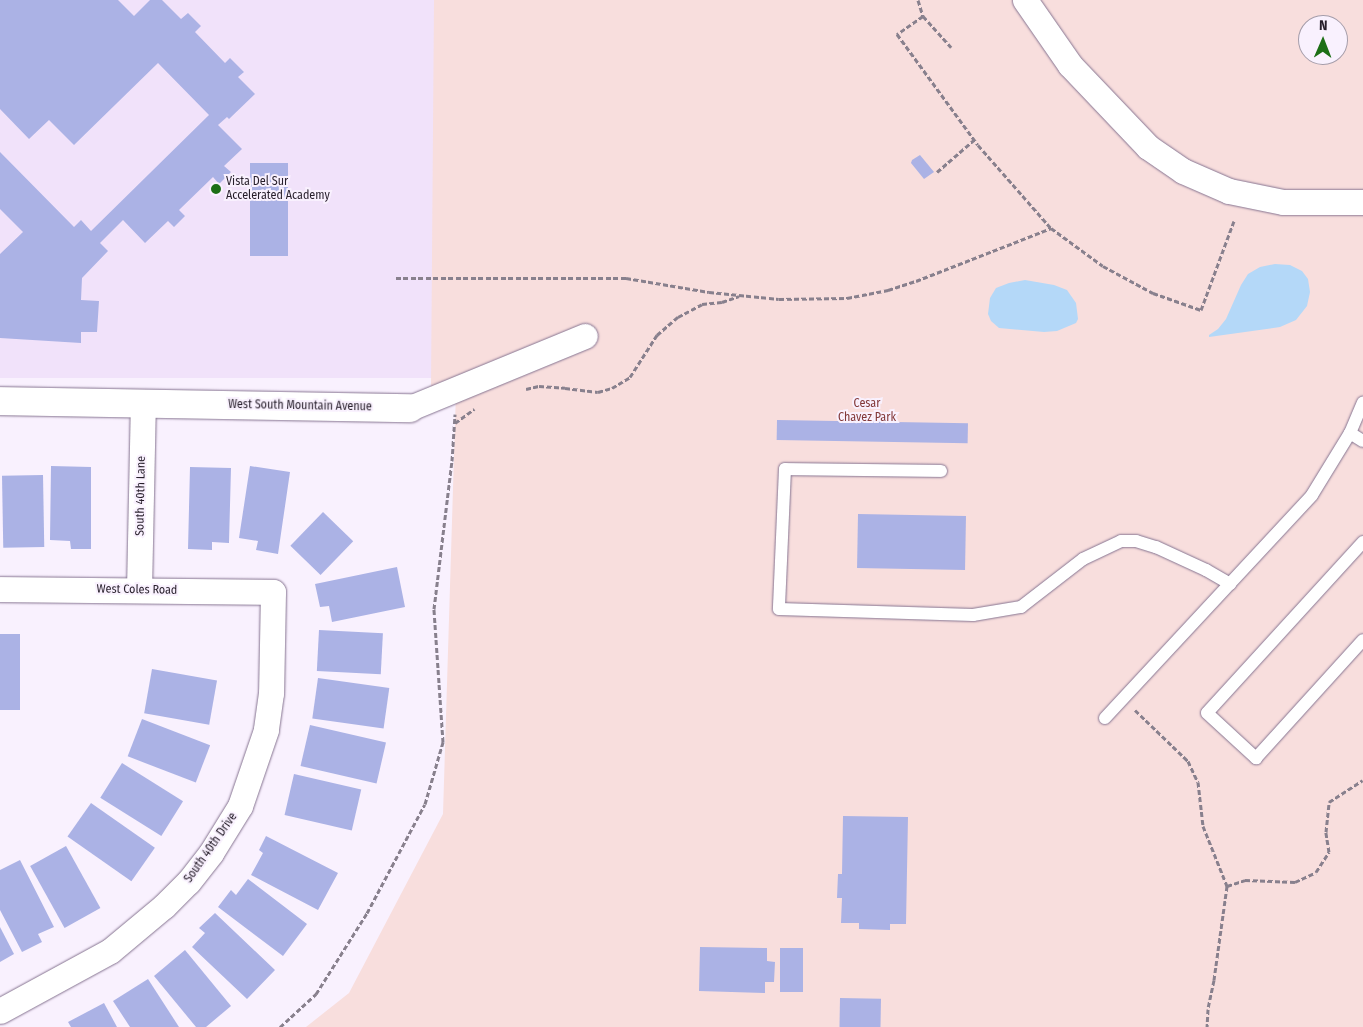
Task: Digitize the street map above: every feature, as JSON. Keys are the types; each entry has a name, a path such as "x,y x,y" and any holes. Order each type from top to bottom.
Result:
{"street":[{"path":"1025,0 1070,65 1148,147 1183,171 1229,191 1282,202 1363,202"},
{"name":"West South Mountain Avenue","path":"0,400 410,408 456,391 586,336"},
{"name":"South 40th Lane","path":"139,590 143,403"},
{"name":"West Coles Road","path":"0,589 273,592"},
{"name":"South 40th Drive","path":"0,1011 110,951 164,906 188,882 211,853 240,806 266,730 271,693 273,592"}],"lane":[{"path":"1105,718 1312,495 1350,433 1363,403"},
{"path":"1350,433 1363,441"},
{"path":"941,471 785,469 779,609 973,614 1021,607 1083,558 1121,541 1136,541 1156,547 1206,570 1230,584"},
{"path":"1363,542 1207,713 1256,758 1363,640"}],"path":[{"path":"918,0 923,16 951,47"},
{"path":"923,16 897,34 974,140 1051,228 1103,266 1128,281 1174,302 1201,310 1234,221"},
{"path":"937,172 974,140"},
{"path":"396,278 626,278 741,296 779,299 848,298 888,290 955,267 1051,228"},
{"path":"520,389 539,386 598,392 612,388 630,377 657,335 678,317 702,304 722,302 741,296"},
{"path":"280,1027 316,994 367,914 425,804 443,742 434,609 452,461 456,391"},
{"path":"454,423 476,408"},
{"path":"1124,698 1143,720 1188,761 1198,782 1203,826 1228,886 1208,1009 1207,1027"},
{"path":"1228,886 1245,880 1295,882 1316,872 1329,852 1326,832 1330,802 1363,781"}],"shaded area":[{"name":"Vista Del Sur Accelerated Academy","path":"0,0 434,0 434,378 0,378"}],"green space":[{"name":"Cesar Chavez Park","path":"434,0 1363,0 1363,1027 306,1027 349,993 443,814 456,391 431,387"}],"water":[{"path":"1275,264 1290,265 1302,271 1308,279 1310,292 1307,306 1296,320 1280,327 1209,337 1226,319 1248,274 1260,267"},
{"path":"1025,280 1054,285 1067,290 1076,303 1078,319 1076,323 1057,331 1044,332 999,328 991,321 988,314 990,298 996,288"}],"building":[{"path":"0,0 118,0 134,16 150,0 162,0 181,19 188,13 201,26 195,32 225,63 230,58 244,72 238,77 255,94 229,119 227,117 218,125 242,149 224,166 231,172 219,184 213,177 179,210 185,216 174,227 168,221 145,243 123,220 100,243 108,251 82,278 81,300 99,301 97,332 81,332 81,343 0,338 0,254 23,232 0,209 0,152 74,227 81,220 91,231 209,115 158,63 74,145 49,120 29,139 0,109"},
{"path":"920,155 934,172 924,179 911,163 912,160"},
{"path":"250,163 288,163 288,256 250,256"},
{"path":"777,420 968,423 968,443 777,440"},
{"path":"51,466 91,467 91,549 71,549 70,541 50,540"},
{"path":"250,466 290,472 278,554 256,550 258,541 239,538"},
{"path":"190,467 231,468 229,543 212,542 212,550 188,549"},
{"path":"43,475 44,547 3,548 2,476"},
{"path":"323,512 353,541 321,575 290,546"},
{"path":"858,514 966,516 965,570 857,568"},
{"path":"397,567 405,607 332,622 329,606 320,607 315,584"},
{"path":"319,630 383,633 381,674 317,671"},
{"path":"0,634 20,634 20,710 0,710"},
{"path":"152,669 217,680 209,725 144,713"},
{"path":"318,678 389,688 384,729 312,719"},
{"path":"142,719 210,745 196,783 128,756"},
{"path":"310,725 386,743 377,783 301,766"},
{"path":"122,763 183,801 161,836 100,798"},
{"path":"294,774 361,790 352,830 285,815"},
{"path":"91,803 155,848 131,881 67,837"},
{"path":"843,816 908,817 906,924 890,924 890,930 859,929 859,923 841,923 842,898 837,898 838,874 842,874"},
{"path":"266,836 338,873 318,910 251,875 263,853 259,850"},
{"path":"66,846 100,908 65,928 30,866"},
{"path":"20,860 54,927 38,934 42,942 22,952 0,910 0,870"},
{"path":"248,879 307,924 283,956 218,907 231,890 236,895"},
{"path":"215,913 275,970 247,999 192,947 205,933 199,928"},
{"path":"0,927 14,954 0,962"},
{"path":"700,947 767,948 767,961 775,962 774,982 765,982 765,993 699,991"},
{"path":"780,948 803,948 803,992 780,992"},
{"path":"185,950 231,1006 206,1027 196,1027 154,976"},
{"path":"148,979 179,1027 130,1027 113,1001"},
{"path":"840,998 881,999 881,1027 839,1027"},
{"path":"104,1003 117,1027 71,1027 68,1022"}],"place":[{"name":"Vista Del Sur Accelerated Academy","path":"216,189"}]}
